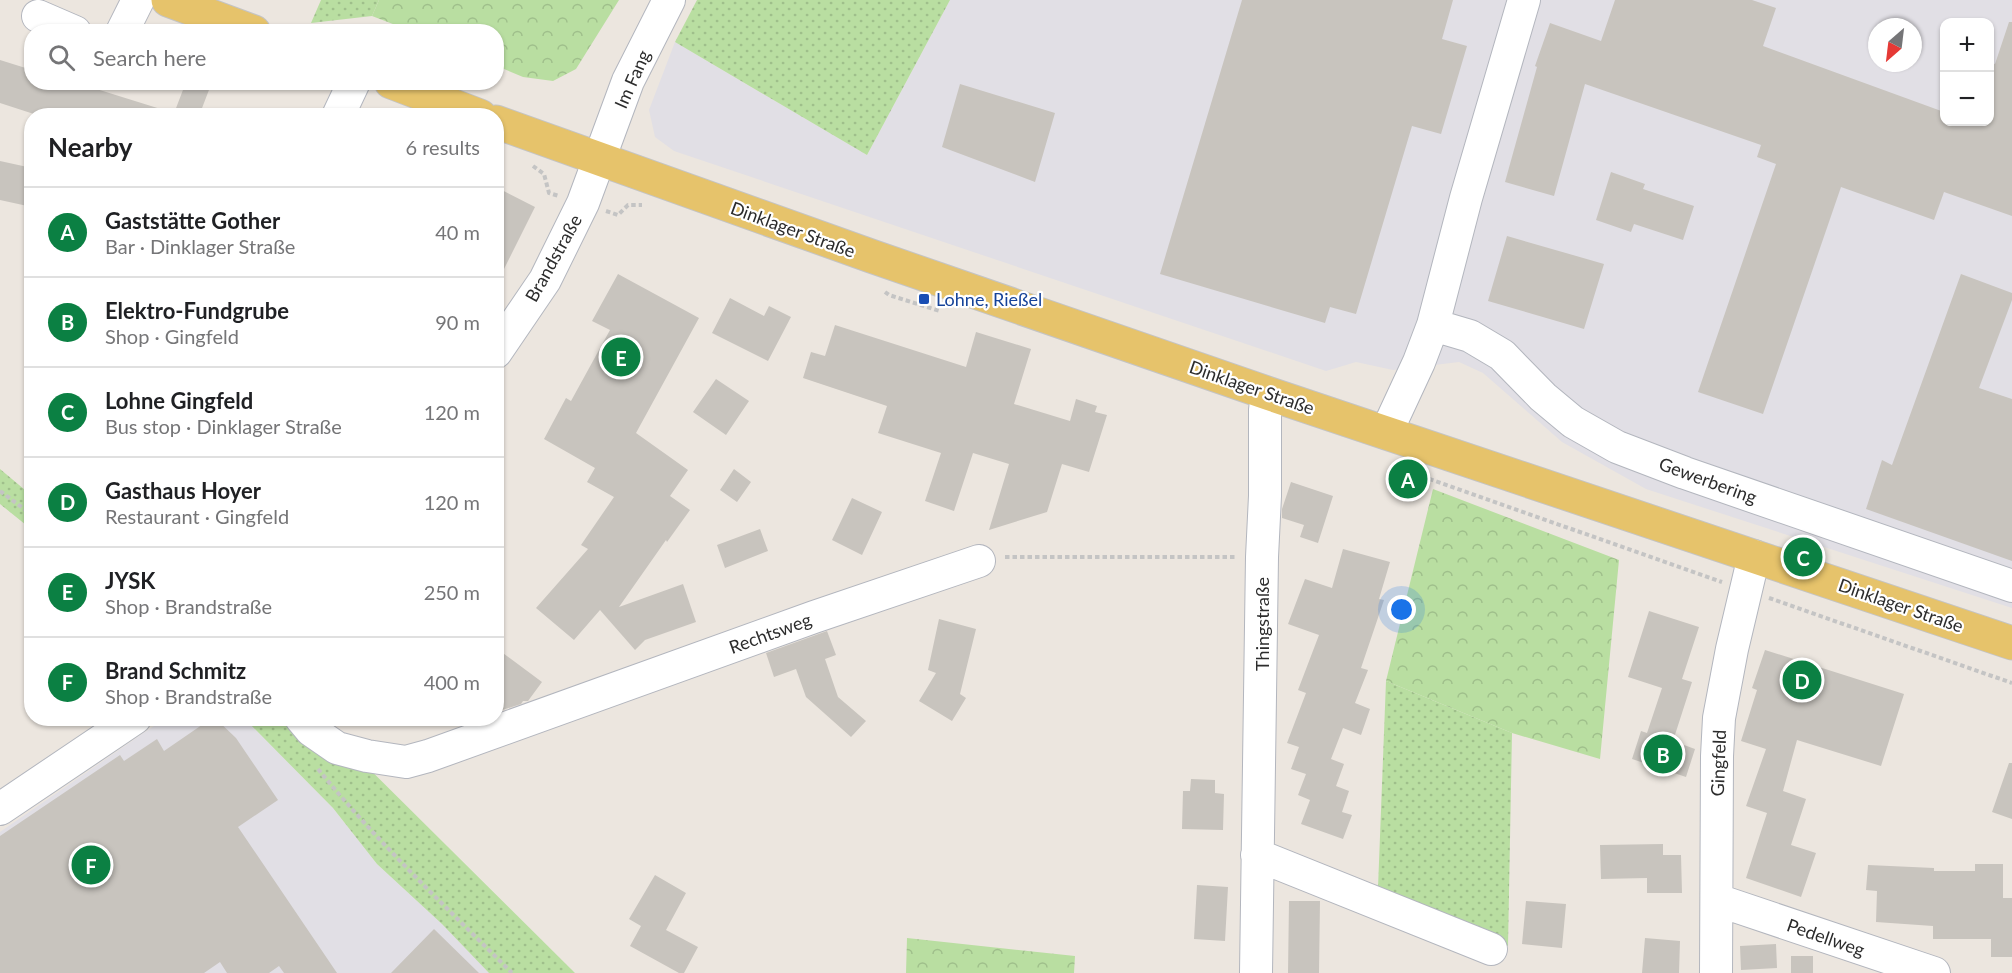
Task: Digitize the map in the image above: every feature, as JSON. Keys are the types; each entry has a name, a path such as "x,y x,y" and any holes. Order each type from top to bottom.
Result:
{"main road":[{"path":"168,0 232,24"},
{"path":"412,90 459,108"},
{"name":"Dinklager Straße","path":"504,125 871,256 1268,393 2012,643"}],"street":[{"path":"126,24 138,0"},
{"name":"Im Fang","path":"600,160 628,81 669,0"},
{"path":"1386,433 1419,362 1432,326 1466,198 1524,0"},
{"path":"38,16 56,24"},
{"path":"342,108 350,90"},
{"name":"Brandstraße","path":"504,339 545,280 583,203 600,160"},
{"name":"Gewerbering","path":"1432,326 1470,336 1502,355 1542,397 1573,422 1617,447 1684,473 2012,586"},
{"name":"Thingstraße","path":"1256,973 1265,410 1268,393"},
{"name":"Gingfeld","path":"1716,973 1719,718 1732,649 1754,556"},
{"name":"Rechtsweg","path":"308,726 337,748 367,756 406,762 978,561"},
{"path":"0,809 123,726"},
{"path":"1257,855 1491,949"},
{"name":"Pedellweg","path":"1717,900 1934,973"}],"path":[{"path":"0,491 24,509"},
{"path":"978,561 1015,556 1262,557"},
{"path":"316,767 339,795 415,875 512,973"}],"shaded area":[{"path":"950,0 2012,0 2012,608 1646,489 1562,442 1483,373 1459,362 1393,370 1356,362 1326,371 674,151 655,137 649,110 675,42 867,155"},
{"path":"154,726 252,726 333,808 377,864 442,924 489,973 0,973 0,832"}],"green space":[{"path":"321,0 379,0 372,16 311,23"},
{"path":"379,0 619,0 576,69 553,81 523,77 504,69 504,24 393,24 372,16"},
{"path":"697,0 950,0 867,155 675,42"},
{"path":"0,469 24,489 24,523 0,504"},
{"path":"1433,489 1619,560 1600,759 1512,733 1386,681"},
{"path":"1386,681 1512,733 1508,946 1378,888"},
{"path":"252,726 326,726 575,973 489,973 442,924 377,864 333,808"},
{"path":"907,938 1075,956 1074,973 906,973"}],"building":[{"path":"1242,0 1453,0 1442,39 1467,46 1441,134 1412,126 1356,314 1330,307 1325,323 1160,274"},
{"path":"1615,0 1752,0 1776,8 1763,46 1940,111 1940,126 1994,126 1994,64 2009,22 2012,22 2012,216 1944,192 1934,220 1841,187 1763,414 1698,392 1776,164 1757,157 1761,145 1585,84 1554,196 1505,182 1537,67 1535,66 1550,23 1601,41"},
{"path":"0,60 24,68 24,90 100,90 157,108 24,108 24,111 0,103"},
{"path":"960,84 1055,113 1035,182 942,147"},
{"path":"183,90 209,90 202,108 176,108"},
{"path":"0,161 24,166 24,205 0,200"},
{"path":"1611,172 1645,184 1643,189 1694,206 1683,240 1634,224 1631,232 1596,220"},
{"path":"504,191 535,207 504,269"},
{"path":"1507,236 1604,264 1584,329 1488,301"},
{"path":"618,274 699,318 636,433 688,470 670,496 690,510 619,607 683,584 696,622 645,640 635,650 600,610 574,640 536,608 588,549 581,545 614,497 587,482 595,468 544,439 566,398 571,401 610,330 592,321"},
{"path":"1961,274 2012,293 2012,300 1979,388 2012,399 2012,561 1866,509 1882,460 1892,465"},
{"path":"730,298 764,316 769,306 791,317 768,361 712,333"},
{"path":"835,325 966,367 976,332 1031,349 1014,404 1070,421 1076,399 1097,406 1095,412 1107,415 1089,472 1062,464 1047,512 989,530 1009,464 973,453 954,511 925,501 941,453 878,433 887,406 803,378 811,352 825,356"},
{"path":"716,379 749,401 726,435 693,412"},
{"path":"734,469 751,482 737,502 720,490"},
{"path":"1291,482 1333,496 1318,543 1300,537 1304,525 1282,518 1282,509"},
{"path":"852,498 882,512 862,555 832,540"},
{"path":"760,529 768,551 725,568 717,545"},
{"path":"1343,549 1390,562 1379,599 1384,600 1361,668 1368,670 1355,703 1370,709 1361,735 1343,728 1331,759 1344,764 1336,786 1349,791 1342,812 1352,815 1343,839 1301,824 1310,800 1298,795 1306,774 1291,769 1299,747 1287,743 1306,693 1298,690 1319,635 1288,624 1305,579 1332,588"},
{"path":"1649,611 1699,627 1682,679 1692,682 1673,741 1695,749 1686,777 1632,759 1641,731 1647,733 1662,688 1628,677"},
{"path":"939,619 976,629 960,694 966,698 952,721 919,701 936,673 928,670"},
{"path":"827,631 836,655 825,659 838,697 866,721 851,737 806,697 796,669 774,677 766,653"},
{"path":"1765,650 1904,694 1881,766 1797,740 1783,791 1806,799 1791,845 1816,853 1801,897 1746,878 1767,813 1746,806 1766,749 1741,741 1757,690 1752,688"},
{"path":"504,654 542,682 528,701 523,701 521,704 504,709"},
{"path":"200,726 223,726 236,738 278,800 238,827 337,973 284,973 279,966 269,973 227,973 220,962 204,973 0,973 0,836 120,755 124,761 157,739 164,751"},
{"path":"2009,763 2012,763 2012,819 1992,812"},
{"path":"1191,779 1215,780 1215,793 1224,794 1223,830 1182,829 1183,791 1190,791"},
{"path":"1663,844 1663,855 1681,855 1682,893 1647,893 1647,878 1601,879 1600,845"},
{"path":"1975,864 2003,864 2003,898 2012,898 2012,957 1991,957 1991,939 1933,939 1933,926 1876,922 1877,891 1866,890 1868,865 1934,868 1934,871 1975,871"},
{"path":"655,875 686,893 666,930 698,947 684,973 679,973 630,946 641,926 629,919"},
{"path":"1197,885 1228,887 1225,941 1194,939"},
{"path":"1289,901 1320,901 1319,973 1288,973"},
{"path":"1526,901 1566,904 1562,948 1522,944"},
{"path":"434,929 479,973 391,973"},
{"path":"1645,938 1680,941 1679,973 1642,973"},
{"path":"1776,944 1777,968 1741,970 1740,946"},
{"path":"1791,956 1813,956 1813,973 1791,973"}],"place":[{"name":"Lohne, Rießel","path":"924,299"},
{"name":"JYSK","path":"621,357"},
{"name":"Gaststätte Gother","path":"1408,479"},
{"name":"Lohne Gingfeld","path":"1803,557"},
{"name":"Gasthaus Hoyer","path":"1802,680"},
{"name":"Elektro-Fundgrube","path":"1663,754"},
{"name":"Brand Schmitz","path":"91,865"}]}
